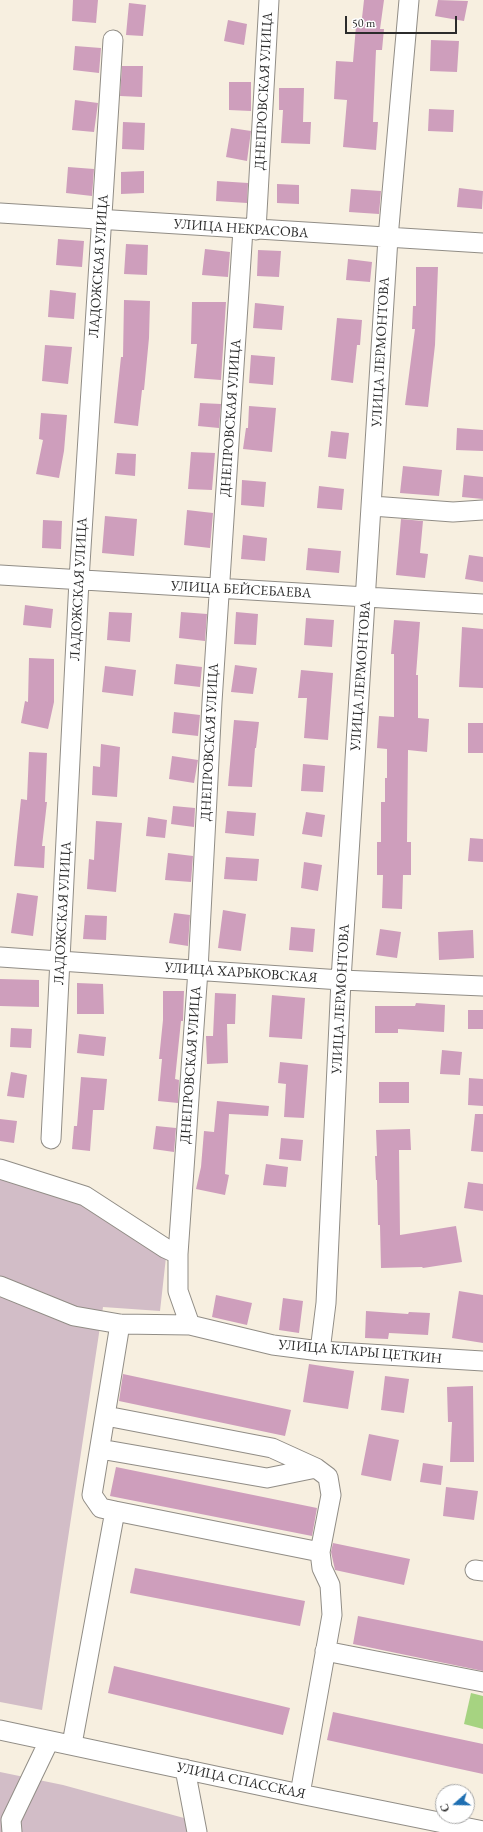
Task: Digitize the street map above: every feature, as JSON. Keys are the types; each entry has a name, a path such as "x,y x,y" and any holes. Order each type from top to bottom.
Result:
{"street":[{"name":"ДНЕПРОВСКАЯ УЛИЦА","path":"190,1325 178,1291 178,1254 198,970 220,588 269,0"},
{"name":"УЛИЦА ЛЕРМОНТОВА","path":"320,1352 326,1303 342,980 388,238 409,0"},
{"name":"ЛАДОЖСКАЯ УЛИЦА","path":"51,1139 79,580 113,40"},
{"name":"УЛИЦА НЕКРАСОВА","path":"0,212 250,230 483,243"},
{"path":"372,506 453,512 483,510"},
{"name":"УЛИЦА БЕЙСЕБАЕВА","path":"0,575 483,604"},
{"name":"УЛИЦА ХАРЬКОВСКАЯ","path":"0,957 342,980 483,986"},
{"path":"0,1169 85,1196 164,1248 178,1254"},
{"name":"УЛИЦА КЛАРЫ ЦЕТКИН","path":"0,1286 74,1316 120,1324 190,1325 273,1345 320,1352 483,1361"},
{"path":"120,1324 92,1495 101,1508 320,1552"},
{"path":"106,1416 272,1448 316,1468 328,1477 331,1495 320,1552 322,1568 330,1585 332,1615 300,1794"},
{"path":"100,1449 266,1478 316,1468"},
{"path":"72,1744 115,1511"},
{"path":"325,1651 483,1682"},
{"name":"УЛИЦА СПАССКАЯ","path":"0,1730 49,1741 72,1744 300,1794 426,1826 483,1831"},
{"path":"12,1832 11,1820 49,1741"},
{"path":"186,1769 197,1832"}],"shaded area":[{"path":"0,1160 89,1196 166,1257 160,1311 103,1307 42,1710 0,1702"},
{"path":"0,1772 63,1785 184,1818 190,1832 0,1832"}],"green space":[{"path":"471,1693 483,1696 483,1729 464,1724"}],"building":[{"path":"73,0 98,0 96,23 72,21"},
{"path":"364,0 384,0 380,29 384,29 382,50 376,50 373,122 378,122 376,150 343,147 347,100 334,99 336,61 353,62 356,26 361,27"},
{"path":"438,0 468,1 464,21 435,16"},
{"path":"129,3 146,5 143,36 126,35"},
{"path":"228,20 247,24 244,45 224,41"},
{"path":"431,40 459,41 457,72 430,71"},
{"path":"75,46 101,48 99,73 73,70"},
{"path":"122,66 143,66 142,97 120,96"},
{"path":"229,82 251,82 251,111 229,110"},
{"path":"279,88 304,88 303,122 311,122 310,144 281,143 283,110 279,110"},
{"path":"75,100 98,103 94,132 72,130"},
{"path":"429,109 454,110 453,132 428,131"},
{"path":"123,122 145,123 144,150 122,149"},
{"path":"231,128 251,131 247,161 226,157"},
{"path":"68,167 94,169 92,196 66,193"},
{"path":"144,171 144,193 121,194 121,172"},
{"path":"217,181 248,183 247,203 216,201"},
{"path":"277,184 299,185 299,204 277,203"},
{"path":"459,188 483,191 482,209 457,207"},
{"path":"351,189 381,191 379,214 349,212"},
{"path":"58,239 84,241 82,267 56,265"},
{"path":"126,244 148,245 147,275 124,274"},
{"path":"205,249 230,252 228,277 202,275"},
{"path":"258,250 281,251 279,277 257,276"},
{"path":"348,259 372,262 370,282 346,280"},
{"path":"416,267 438,267 435,345 428,407 405,405 415,329 412,329 413,306 416,306"},
{"path":"50,290 76,293 74,319 48,317"},
{"path":"124,300 150,301 149,338 144,390 142,390 138,426 114,423 121,357 123,357"},
{"path":"192,302 226,302 221,380 194,378 197,344 191,344"},
{"path":"255,303 284,306 282,330 253,328"},
{"path":"337,318 362,320 360,345 357,345 353,383 331,380"},
{"path":"45,345 72,347 68,384 42,381"},
{"path":"251,355 275,357 273,385 249,383"},
{"path":"200,403 221,404 219,428 198,426"},
{"path":"249,406 276,408 272,452 243,449 246,428 248,428"},
{"path":"41,413 67,415 64,451 59,478 36,474 43,440 39,439"},
{"path":"457,428 483,430 483,451 456,450"},
{"path":"331,431 349,433 346,459 328,457"},
{"path":"191,452 215,453 212,490 188,489"},
{"path":"117,453 136,454 135,476 115,474"},
{"path":"403,466 442,470 439,496 400,493"},
{"path":"464,475 483,477 483,499 462,497"},
{"path":"242,480 266,482 264,507 241,505"},
{"path":"319,486 344,489 342,510 317,508"},
{"path":"187,510 213,513 210,548 184,545"},
{"path":"105,516 137,519 134,556 102,553"},
{"path":"401,519 423,521 420,553 428,554 425,578 396,575"},
{"path":"43,520 62,521 61,549 42,548"},
{"path":"243,535 267,538 265,561 241,559"},
{"path":"308,548 341,551 339,573 306,570"},
{"path":"469,555 483,557 483,582 465,579"},
{"path":"25,605 53,609 51,628 23,625"},
{"path":"109,612 132,613 130,642 107,640"},
{"path":"181,612 207,614 205,641 179,638"},
{"path":"236,612 258,614 256,645 234,644"},
{"path":"306,618 334,620 332,647 304,645"},
{"path":"394,620 420,622 416,675 418,675 418,718 429,719 427,752 408,750 407,842 411,842 411,875 403,875 402,909 382,908 383,875 377,875 377,842 381,842 381,802 385,802 385,778 387,778 387,749 377,748 379,716 394,717 394,654 391,654"},
{"path":"462,627 483,629 483,688 459,687"},
{"path":"29,658 54,659 54,702 48,729 21,723 25,701 28,702"},
{"path":"176,664 202,667 200,687 174,684"},
{"path":"235,665 257,668 253,694 231,692"},
{"path":"105,666 136,670 133,696 102,692"},
{"path":"301,670 333,673 328,740 304,738 307,698 298,698"},
{"path":"174,712 200,715 198,736 172,733"},
{"path":"234,720 259,722 252,787 228,786"},
{"path":"468,723 483,723 483,753 468,753"},
{"path":"101,744 120,747 117,797 92,795 93,766 100,767"},
{"path":"29,752 47,753 45,802 47,802 42,846 45,846 44,868 14,866 21,799 27,800"},
{"path":"172,756 198,760 194,783 169,779"},
{"path":"303,764 325,766 323,792 301,791"},
{"path":"173,806 195,808 194,827 171,824"},
{"path":"227,811 256,813 254,836 225,833"},
{"path":"306,812 325,815 322,837 302,834"},
{"path":"148,817 167,820 165,838 146,836"},
{"path":"96,821 122,823 116,892 87,889 89,859 94,860"},
{"path":"470,838 483,839 483,862 468,861"},
{"path":"168,853 193,856 191,882 165,880"},
{"path":"226,857 259,859 257,881 224,879"},
{"path":"304,862 322,865 318,891 301,888"},
{"path":"17,893 38,896 33,936 11,933"},
{"path":"223,910 246,914 241,951 218,948"},
{"path":"174,913 190,915 188,946 169,943"},
{"path":"85,915 107,916 106,940 83,939"},
{"path":"291,927 315,929 313,952 289,950"},
{"path":"380,929 401,932 397,958 376,955"},
{"path":"473,930 474,958 439,960 438,932"},
{"path":"0,979 39,980 39,1007 0,1006"},
{"path":"77,983 103,984 104,1014 77,1014"},
{"path":"163,991 184,991 183,1021 181,1021 175,1079 179,1080 178,1103 158,1101 162,1059 159,1059 163,1020"},
{"path":"215,993 236,994 235,1024 227,1024 228,1063 207,1064 206,1036 213,1036"},
{"path":"272,995 305,998 302,1039 269,1037"},
{"path":"416,1003 445,1005 444,1032 398,1029 398,1033 375,1033 375,1006 415,1006"},
{"path":"468,1010 483,1010 483,1029 468,1029"},
{"path":"11,1028 32,1029 31,1048 10,1047"},
{"path":"79,1034 106,1037 104,1056 77,1053"},
{"path":"442,1050 462,1052 460,1075 440,1074"},
{"path":"280,1062 308,1065 304,1118 284,1117 286,1084 278,1083"},
{"path":"11,1072 27,1075 24,1098 7,1096"},
{"path":"81,1077 107,1079 104,1110 93,1110 90,1151 72,1149 74,1126 77,1126"},
{"path":"469,1078 483,1079 483,1106 468,1105"},
{"path":"379,1082 409,1082 409,1103 379,1103"},
{"path":"217,1101 269,1106 268,1116 229,1114 225,1174 229,1175 225,1195 196,1189 201,1167 204,1131 214,1132"},
{"path":"475,1114 483,1114 483,1152 471,1151"},
{"path":"0,1119 17,1121 14,1143 0,1141"},
{"path":"156,1126 176,1128 174,1152 153,1149"},
{"path":"410,1129 411,1150 399,1150 400,1235 456,1226 462,1262 423,1268 381,1268 380,1225 378,1225 375,1156 377,1156 376,1130"},
{"path":"281,1138 303,1140 301,1161 279,1159"},
{"path":"266,1164 288,1167 286,1187 263,1185"},
{"path":"468,1182 483,1184 483,1211 464,1208"},
{"path":"459,1291 483,1295 483,1343 452,1338"},
{"path":"216,1295 252,1303 247,1325 212,1317"},
{"path":"283,1298 303,1301 299,1333 279,1330"},
{"path":"366,1311 408,1314 409,1312 430,1313 428,1335 389,1333 388,1339 365,1338"},
{"path":"309,1364 354,1371 348,1409 303,1402"},
{"path":"123,1374 291,1410 285,1436 119,1401"},
{"path":"385,1376 409,1379 404,1413 381,1410"},
{"path":"473,1386 474,1462 450,1462 452,1422 448,1422 447,1387"},
{"path":"369,1434 399,1440 391,1481 361,1475"},
{"path":"423,1463 443,1466 441,1485 420,1482"},
{"path":"116,1467 317,1508 312,1536 110,1496"},
{"path":"446,1487 478,1491 474,1520 443,1516"},
{"path":"333,1543 410,1559 404,1585 335,1570 331,1552"},
{"path":"135,1568 305,1601 300,1626 130,1593"},
{"path":"358,1616 483,1641 483,1671 353,1644"},
{"path":"114,1666 290,1708 283,1735 108,1693"},
{"path":"333,1712 483,1744 483,1774 327,1740"}]}
